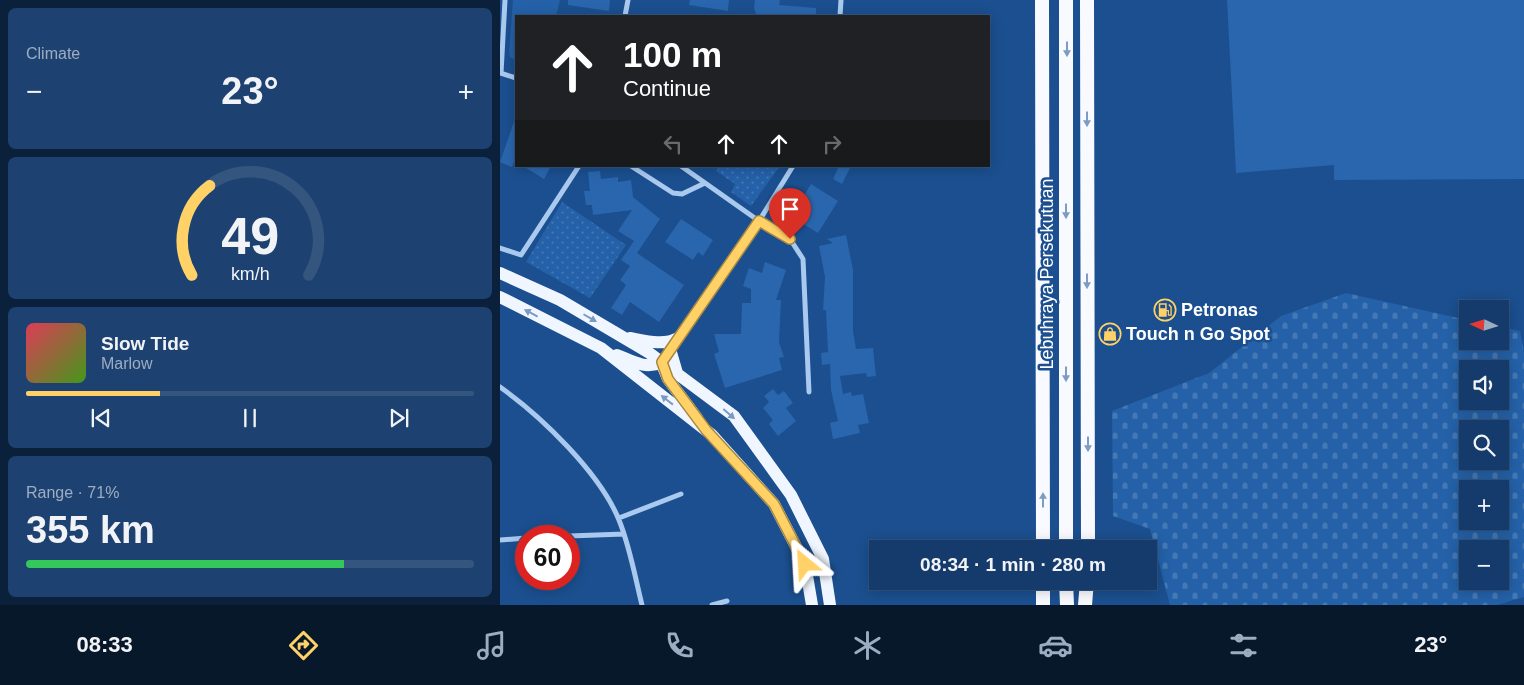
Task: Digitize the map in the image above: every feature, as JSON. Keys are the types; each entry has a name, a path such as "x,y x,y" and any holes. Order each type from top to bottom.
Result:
{"highway":[{"name":"Lebuhraya Persekutuan","path":"1042,0 1043,540"},
{"name":"Lebuhraya Persekutuan","path":"1066,0 1066,540"},
{"path":"1087,0 1088,540"},
{"path":"1043,590 1043,605"},
{"path":"1066,590 1067,605"},
{"path":"1085,605 1086,590"}],"main road":[{"path":"500,272 560,300 623,337 662,362 734,416 791,495 824,559 830,605"},
{"path":"500,296 602,348 641,365 653,366 662,362"},
{"path":"623,337 652,342 671,342 678,338"},
{"path":"602,348 706,430"},
{"path":"670,349 677,373"},
{"path":"662,362 668,379 706,430 774,504 805,564 812,605"}],"street":[{"path":"504,0 501,73 515,78"},
{"path":"625,15 628,0"},
{"path":"840,15 841,0"},
{"path":"500,248 521,255 578,167"},
{"path":"633,167 672,193 682,194 705,183"},
{"path":"682,167 759,221 790,239 803,259 809,392"},
{"path":"662,362 759,221 792,167"},
{"path":"500,387 553,433 580,461 604,491 624,534 642,605"},
{"path":"618,518 681,494"},
{"path":"580,536 624,534"},
{"path":"500,540 515,539"},
{"path":"712,605 727,601"}],"green space":[{"path":"513,0 560,0 556,15 515,15 515,60 510,57"},
{"path":"718,167 779,167 751,206 731,192 735,184 716,171"},
{"path":"562,202 626,245 590,298 526,262"},
{"path":"1346,293 1459,318 1459,350 1509,350 1509,329 1520,331 1524,352 1524,597 1497,605 1170,605 1157,556 1157,540 1153,540 1150,529 1113,516 1112,411 1209,373 1281,316"}],"building":[{"path":"568,0 610,0 609,11 568,5"},
{"path":"690,0 729,0 728,11 689,5"},
{"path":"755,0 780,0 779,5 816,8 816,15 757,15 754,8"},
{"path":"1227,0 1524,0 1524,179 1334,180 1334,165 1236,173"},
{"path":"515,119 515,158 512,167 500,162"},
{"path":"525,167 550,167 544,179"},
{"path":"839,167 850,167 842,184 833,179"},
{"path":"600,171 601,179 618,177 618,182 631,180 633,197 660,219 637,253 684,285 659,322 630,302 622,315 611,308 626,285 620,280 630,266 621,260 634,241 618,231 632,210 593,215 592,205 586,205 584,191 590,191 588,172"},
{"path":"811,184 838,201 818,233 800,222 795,231 786,225"},
{"path":"681,219 713,240 703,256 698,252 693,260 665,242"},
{"path":"846,235 853,270 853,331 856,349 873,348 876,376 867,377 866,373 840,376 843,394 851,392 852,396 863,394 869,423 858,425 860,433 833,439 830,423 838,421 831,390 830,364 822,365 821,353 828,352 826,310 823,310 825,277 819,246 833,243 827,239"},
{"path":"765,262 786,270 776,300 781,300 779,342 784,357 779,358 782,370 725,388 714,354 719,352 714,334 741,334 742,303 751,303 751,289 743,286 749,268 762,273"},
{"path":"773,389 778,395 784,391 793,403 786,408 796,421 778,436 769,424 773,420 763,408 769,402 764,396"}],"place":[{"name":"Petronas","path":"1165,310"},
{"name":"Touch n Go Spot","path":"1110,334"}],"route":[{"path":"790,239 759,221 662,362 668,379 676,392 706,430 774,504 805,564"}]}
